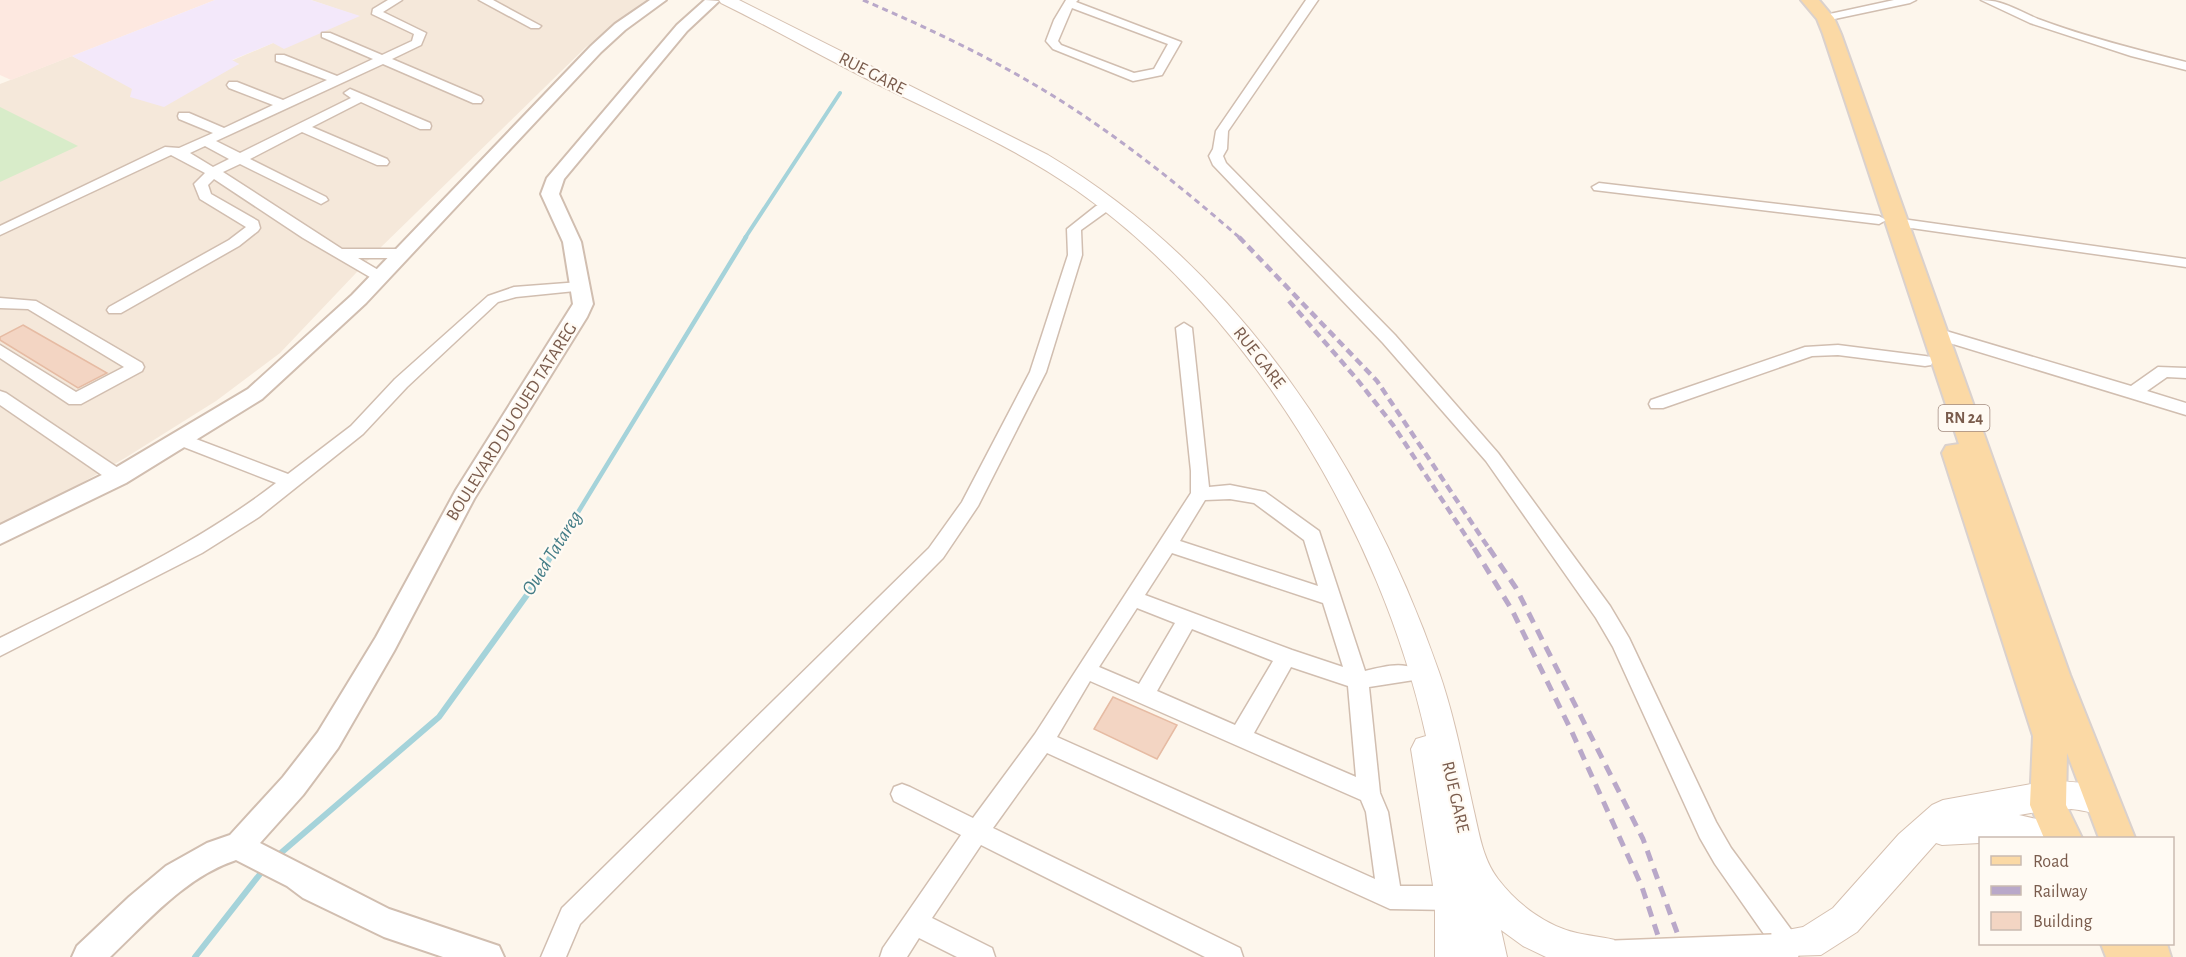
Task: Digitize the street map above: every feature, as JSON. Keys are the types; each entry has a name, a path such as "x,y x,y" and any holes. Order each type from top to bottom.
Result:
{"main road":[{"name":"RN 24","path":"1787,0 1806,15 1815,26 1887,221 1936,333 1968,431 2117,837"},
{"name":"RUE GARE","path":"720,2 1044,169 1101,209 1165,265 1225,330 1283,407 1313,455 1377,586 1407,674 1432,772 1452,898 1453,957"},
{"name":"RUE GARE","path":"720,2 1015,145 1082,185 1175,262 1242,334 1295,405 1327,454 1363,521 1390,584 1424,672 1460,813 1489,957"},
{"name":"RN 24","path":"1817,9 1887,221 1925,361 2050,736 2052,746 2048,795 2051,816 2062,837"},
{"path":"1470,867 1494,902 1511,917 1549,941 1589,955 1781,949 1809,943 1845,920 1911,845 1938,819 1948,813 2048,795 2074,795 2102,801"},
{"path":"1926,831 1972,826 1999,827 2056,837"}],"street":[{"path":"180,153 409,47 420,38 420,33 378,14 377,11 396,0"},
{"path":"484,0 535,26"},
{"path":"0,535 118,477 255,394 380,277 465,190 575,70 620,27 659,0"},
{"path":"637,16 669,0"},
{"path":"1312,0 1222,131 1220,149 1216,156 1220,165 1389,339 1492,457 1603,612 1630,660 1708,830 1781,949"},
{"path":"1817,9 1910,0"},
{"path":"1987,0 2034,21 2186,66"},
{"path":"1070,1 1175,42 1158,72 1133,77 1057,47 1052,41 1062,13 1070,1"},
{"name":"BOULEVARD DU OUED TATAREG","path":"249,852 293,786 328,740 385,644 464,496 583,304 572,242 550,194 556,178 682,28 720,2"},
{"path":"326,35 477,100"},
{"path":"279,58 333,82 360,98 425,126"},
{"path":"232,85 284,105"},
{"path":"115,310 250,232 253,224 205,196 201,184 213,172 360,98"},
{"path":"184,116 223,132"},
{"path":"302,127 382,162"},
{"path":"205,141 321,200"},
{"path":"0,231 170,150 180,153 213,172 308,235 380,277"},
{"path":"0,242 123,185"},
{"path":"1599,187 1887,221 2186,263"},
{"path":"553,957 571,916 936,553 969,506 1038,372 1075,255 1074,229 1101,209"},
{"path":"340,253 404,252"},
{"path":"0,648 195,548 252,512 357,430 402,383 487,303 514,292 580,287"},
{"path":"0,303 31,304 136,367 75,400 0,350"},
{"path":"892,957 977,831 1043,741 1200,494 1199,459 1184,328"},
{"path":"1936,333 2186,408"},
{"path":"1657,404 1811,351 1838,350 1925,361"},
{"path":"2133,393 2163,371 2186,373"},
{"path":"0,397 118,477"},
{"path":"182,440 291,482"},
{"path":"1200,494 1230,492 1259,497 1312,536 1358,681 1370,793 1377,813 1390,897"},
{"path":"1168,544 1331,598"},
{"path":"1133,598 1286,657 1358,681 1383,675 1407,674"},
{"path":"1144,695 1187,620"},
{"path":"1241,735 1286,657"},
{"path":"1086,670 1241,735 1370,793"},
{"path":"1043,741 1390,897 1452,898"},
{"path":"902,794 1231,957"},
{"path":"88,957 185,869 211,854 249,852 297,876 314,888 384,922 488,957"},
{"path":"916,923 983,957"}],"shaded area":[{"path":"0,0 215,0 11,80 0,75"},
{"path":"215,0 311,0 360,16 284,49 273,43 232,60 239,64 164,107 130,97 132,89 72,56"},
{"path":"311,0 647,0 586,47 375,253 280,353 216,401 125,458 66,492 0,524 0,84 72,56 132,88 133,92 130,97 239,64 231,61 273,43 358,16"}],"green space":[{"path":"0,107 78,146 0,182"}],"building":[{"path":"23,325 107,373 78,388 0,340 0,337"},
{"path":"1113,697 1177,725 1157,759 1094,729"}],"waterway":[{"name":"Oued Tatareg","path":"745,238 840,93"},
{"name":"Oued Tatareg","path":"555,550 746,237"},
{"name":"Oued Tatareg","path":"275,858 439,717 527,595 556,548"},
{"name":"Oued Tatareg","path":"195,957 264,869"}],"railway":[{"path":"863,0 967,48 1066,104 1156,168 1240,238"},
{"path":"1240,238 1377,381 1490,550"},
{"path":"1289,301 1356,378 1393,425 1475,550"},
{"path":"1474,548 1512,610 1571,730 1642,887 1665,957"},
{"path":"1489,548 1516,588 1643,839 1686,957"}]}
